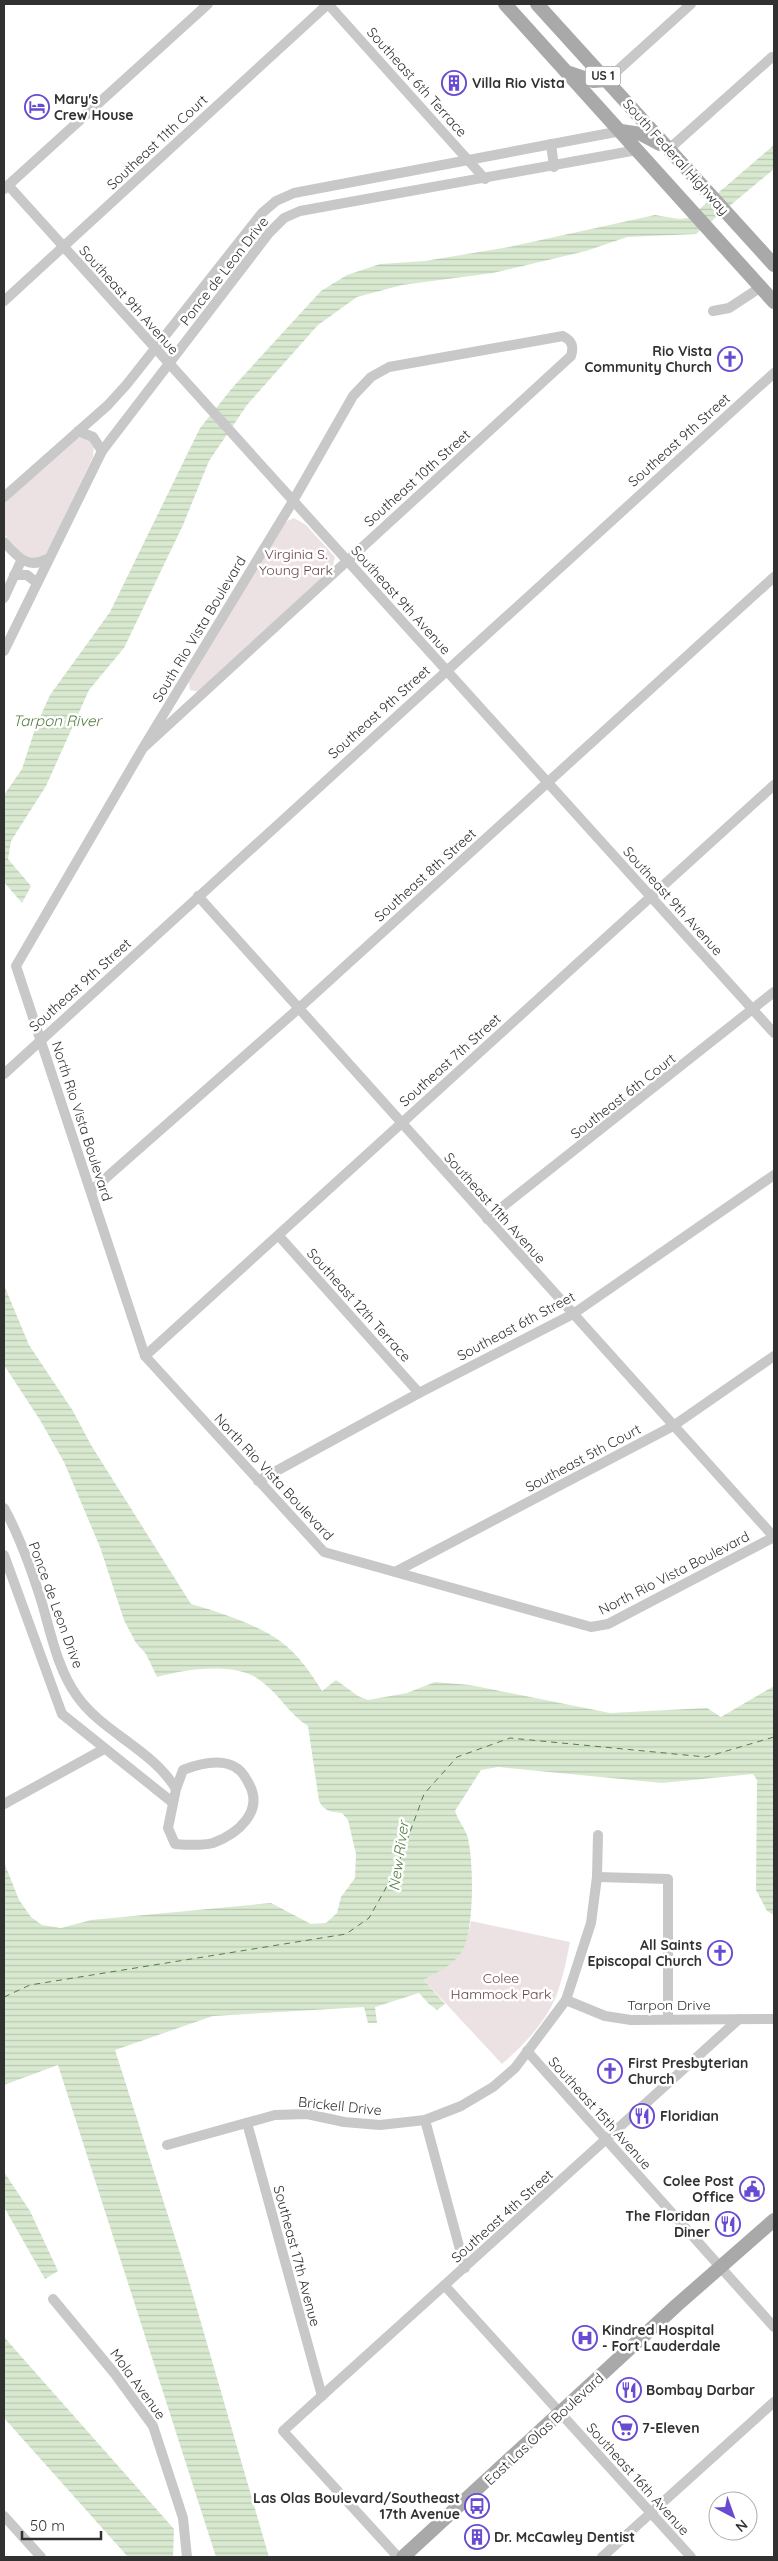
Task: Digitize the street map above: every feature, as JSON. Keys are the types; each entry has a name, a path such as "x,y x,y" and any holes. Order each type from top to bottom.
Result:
{"main road":[{"name":"US 1","path":"505,4 567,72"},
{"name":"South Federal Highway","path":"537,4 706,191 772,258"},
{"name":"South Federal Highway","path":"567,72 761,287"},
{"path":"567,72 593,81 607,80"},
{"path":"621,131 641,134 669,149"},
{"name":"US 1","path":"761,287 774,302"},
{"name":"East Las Olas Boulevard","path":"402,2557 415,2552 560,2414 774,2220"}],"street":[{"path":"6,187 208,4"},
{"name":"Southeast 6th Terrace","path":"328,4 486,179"},
{"name":"Southeast 11th Court","path":"4,301 328,4"},
{"path":"607,80 691,4"},
{"path":"669,149 772,57"},
{"name":"Ponce de Leon Drive","path":"4,497 108,405 156,351 252,225 276,201 294,193 621,131"},
{"path":"551,144 554,167"},
{"name":"Ponce de Leon Drive","path":"4,651 47,559 102,452 269,233 284,218 300,211 554,167 637,150"},
{"name":"Southeast 9th Avenue","path":"6,187 64,246 71,257 168,365 774,1033"},
{"path":"714,311 730,308 761,287"},
{"path":"178,321 183,330 192,333"},
{"name":"South Rio Vista Boulevard","path":"41,1039 16,966 143,748 293,501 353,396 371,377 389,367 563,336 570,340 574,348"},
{"name":"Southeast 10th Street","path":"143,748 571,356 574,348"},
{"name":"Southeast 9th Street","path":"4,1074 774,373"},
{"path":"78,431 93,437 102,452"},
{"path":"4,542 21,560 33,564 47,559"},
{"path":"4,598 21,560"},
{"path":"14,575 28,576 36,582"},
{"name":"Southeast 8th Street","path":"91,1191 298,1009 774,577"},
{"path":"183,682 189,691 198,697"},
{"name":"Southeast 7th Street","path":"145,1356 774,785"},
{"name":"Southeast 11th Avenue","path":"198,896 400,1124 774,1537"},
{"name":"Southeast 6th Court","path":"487,1219 754,1010 774,992"},
{"name":"North Rio Vista Boulevard","path":"41,1039 145,1356 324,1552 591,1627 608,1624 774,1537"},
{"name":"Southeast 6th Street","path":"258,1481 418,1393 573,1314 774,1175"},
{"name":"Southeast 12th Terrace","path":"279,1236 418,1393"},
{"name":"Southeast 5th Court","path":"397,1571 673,1426 774,1356"},
{"name":"Ponce de Leon Drive","path":"4,1508 37,1589 58,1656 76,1695 95,1716 168,1775 176,1789"},
{"path":"4,1555 62,1714 172,1802"},
{"path":"4,1804 104,1749"},
{"path":"227,1763 242,1771 254,1793 253,1812 240,1828 214,1842 193,1846 175,1844 168,1828 176,1789 182,1770 200,1764 227,1763"},
{"name":"Brickell Drive","path":"167,2145 275,2115 307,2114 344,2122 380,2125 426,2120 461,2106 493,2087 515,2068 566,2000 591,1923 597,1877 598,1835"},
{"path":"597,1877 668,1878 668,2019"},
{"name":"Tarpon Drive","path":"566,2000 605,2016 630,2020 774,2019"},
{"name":"Southeast 4th Street","path":"398,2557 283,2431 446,2286 739,2019"},
{"name":"Southeast 15th Avenue","path":"527,2051 774,2327"},
{"path":"426,2120 465,2268"},
{"name":"Southeast 17th Avenue","path":"247,2123 322,2396"},
{"name":"Southeast 16th Avenue","path":"446,2286 691,2557"},
{"name":"Mola Avenue","path":"54,2299 115,2374 153,2426 183,2518 187,2557"},
{"path":"602,2557 774,2402"},
{"path":"4,2516 41,2557"}],"green space":[{"path":"78,437 89,439 94,446 93,457 49,549 45,555 33,560 22,555 4,534 4,502"},
{"name":"Virginia S. Young Park","path":"294,518 306,525 335,557 332,571 199,692 190,690 189,682 285,522"},
{"name":"Colee Hammock Park","path":"471,1921 570,1942 561,1982 550,2010 528,2039 502,2064 424,1980 456,1957 465,1942"}],"water":[{"name":"Tarpon River","path":"774,145 774,169 696,234 627,237 586,251 493,273 402,285 357,297 318,325 247,405 209,461 183,525 124,648 89,690 46,786 11,841 8,859 31,886 22,903 4,882 4,795 22,769 36,726 50,695 110,612 200,428 233,387 321,291 347,275 380,264 425,261 509,247 655,215 679,219 689,218"},
{"name":"New River","path":"4,1285 29,1345 73,1411 91,1445 191,1604 237,1619 271,1635 287,1646 298,1658 322,1691 336,1680 358,1696 368,1700 407,1693 435,1682 470,1685 610,1713 707,1708 721,1717 774,1686 774,1915 767,1911 756,1890 757,1780 753,1774 662,1783 498,1767 481,1770 455,1811 467,1835 471,1860 471,1913 466,1943 461,1953 453,1962 424,1980 445,2004 437,2010 419,1993 375,2007 377,2023 368,2023 364,2007 213,2016 115,2050 188,2278 269,2557 216,2557 58,2065 4,2085 4,1862 19,1900 31,1917 42,1925 61,1928 91,1920 271,1903 311,1924 326,1923 337,1913 341,1897 355,1878 356,1854 348,1820 342,1813 326,1809 319,1801 308,1726 295,1716 267,1686 251,1675 225,1669 195,1669 157,1677 146,1654 136,1643 124,1620 100,1547 64,1462 40,1420 4,1365"},
{"path":"4,2172 30,2211 58,2271 45,2279 4,2207"},
{"path":"4,2337 174,2529 173,2557 128,2557 4,2418"}],"ferry route":[{"path":"4,1997 30,1985 346,1934 369,1918 396,1870 424,1794 457,1757 510,1738 706,1757 774,1737"}],"place":[{"name":"Villa Rio Vista","path":"454,83"},
{"name":"Mary's Crew House","path":"37,107"},
{"name":"Rio Vista Community Church","path":"730,359"},
{"name":"All Saints Episcopal Church","path":"720,1953"},
{"name":"First Presbyterian Church","path":"610,2071"},
{"name":"Floridian","path":"642,2116"},
{"name":"Colee Post Office","path":"752,2189"},
{"name":"The Floridan Diner","path":"728,2224"},
{"name":"Kindred Hospital - Fort Lauderdale","path":"585,2338"},
{"name":"Bombay Darbar","path":"629,2390"},
{"name":"7-Eleven","path":"625,2428"},
{"name":"Las Olas Boulevard/Southeast 17th Avenue","path":"477,2506"},
{"name":"Dr. McCawley Dentist","path":"477,2537"}]}
